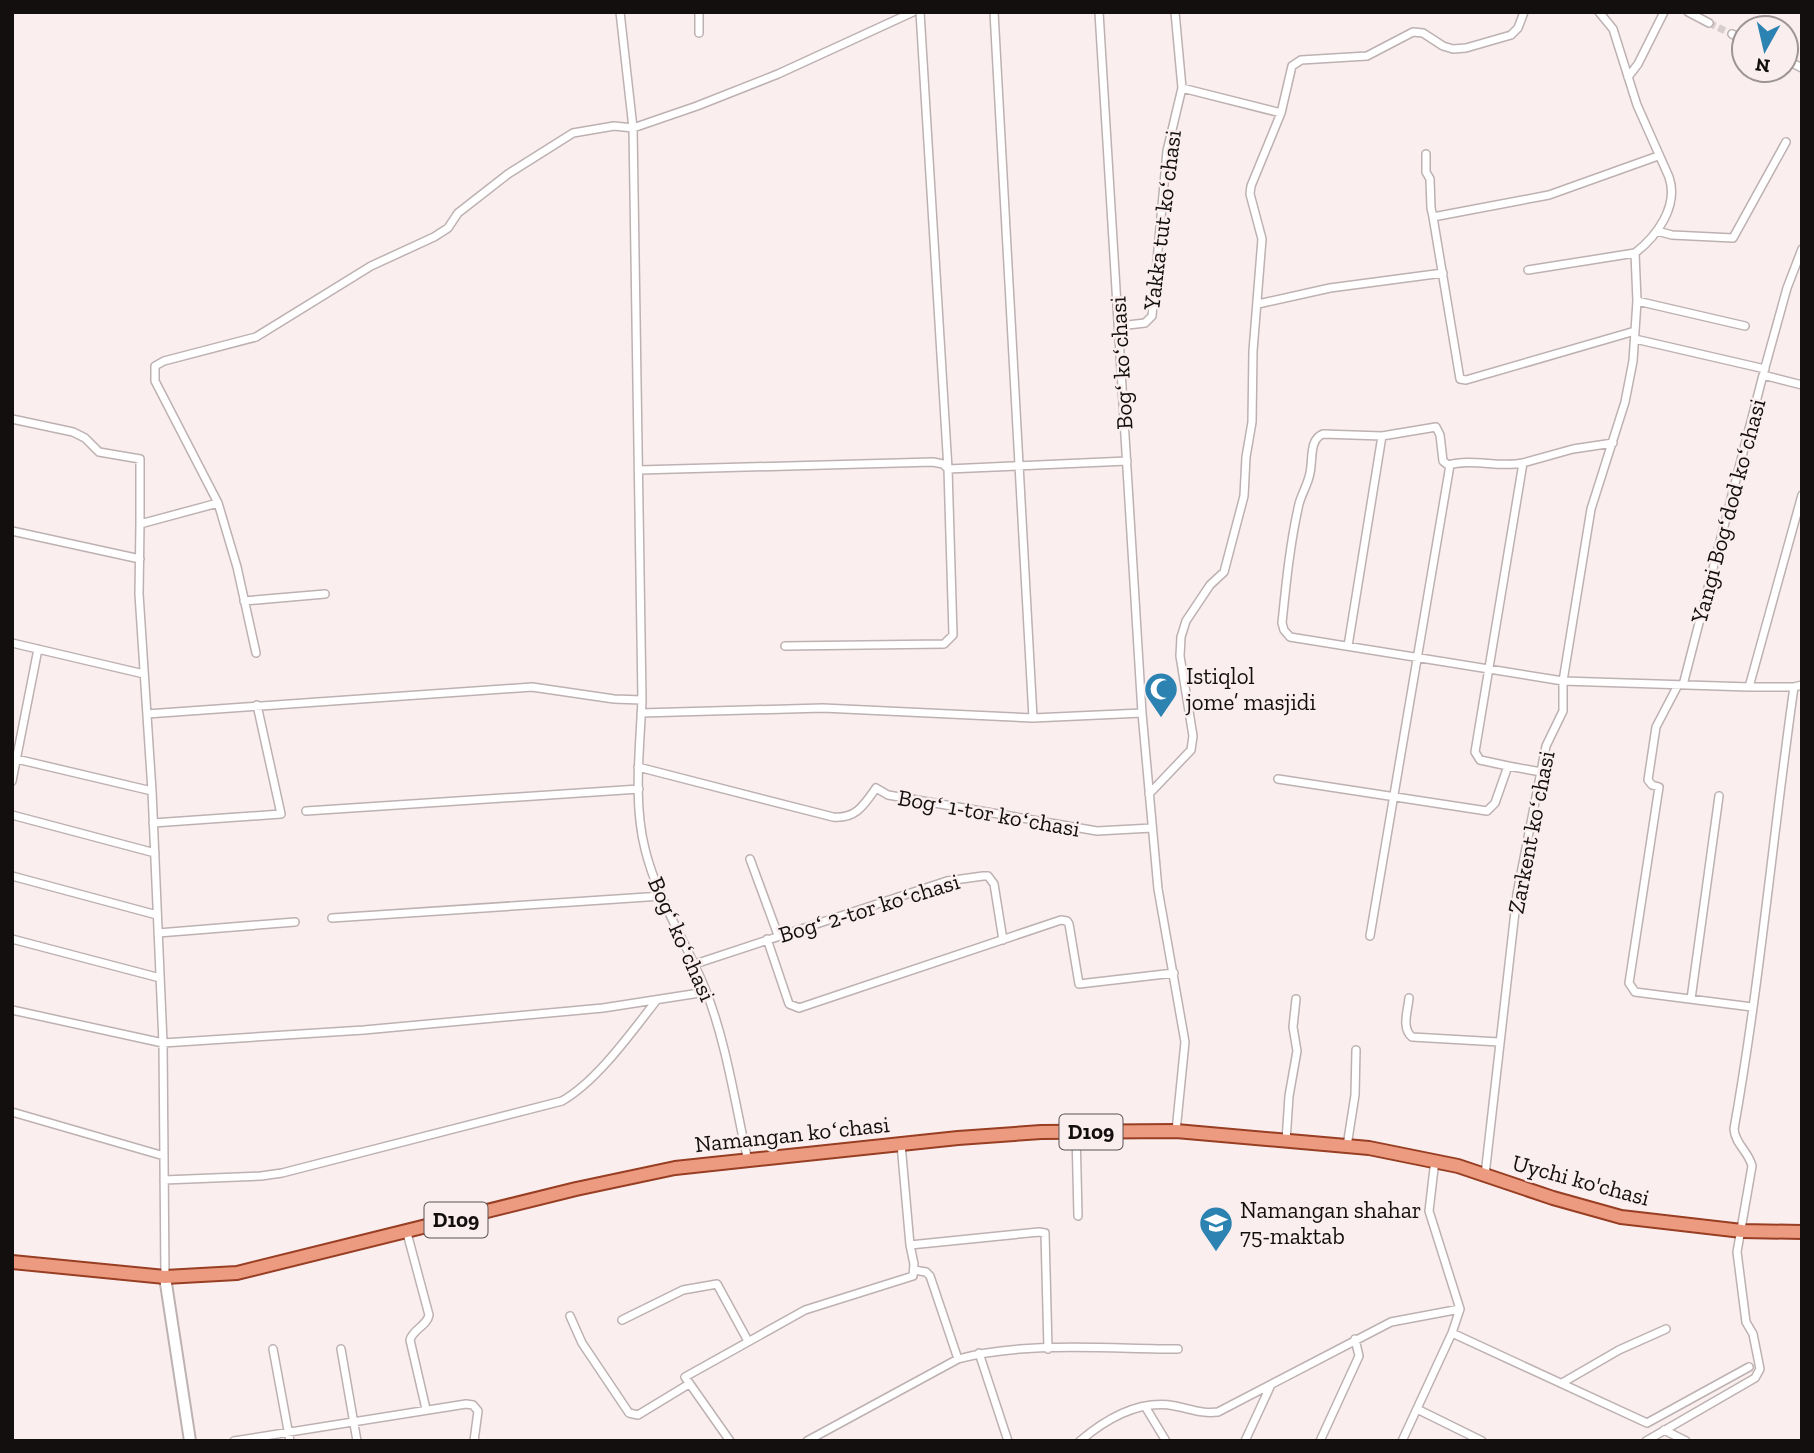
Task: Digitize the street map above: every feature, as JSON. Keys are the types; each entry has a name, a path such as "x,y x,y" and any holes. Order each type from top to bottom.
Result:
{"main road":[{"name":"Namangan koʻchasi","path":"165,1277 237,1273 576,1189 674,1168 901,1144 1000,1135 1176,1131 1347,1146 1435,1160"},
{"name":"Uychi ko'chasi","path":"1435,1160 1621,1217 1742,1231 1802,1232"},
{"name":"D109","path":"12,1262 165,1277"},
{"path":"165,1277 190,1441"}],"street":[{"name":"Bogʻ koʻchasi","path":"620,12 633,128 642,700 638,767 644,847 662,896 695,964 719,1026 748,1161"},
{"path":"699,12 699,33"},
{"path":"256,653 218,503 155,381 155,366 256,337 371,266 448,228 458,213 499,181 573,133 614,126 633,128 778,74 913,12"},
{"path":"786,646 944,644 948,642 953,630 948,468 920,12"},
{"path":"994,12 1033,718"},
{"name":"Bogʻ koʻchasi","path":"1099,12 1142,713 1158,889 1185,1042 1176,1131"},
{"name":"Yakka tut koʻchasi","path":"1119,326 1145,323 1152,316 1167,151 1182,89 1175,12"},
{"path":"1149,794 1188,755 1193,743 1180,656 1181,637 1186,621 1210,585 1224,572 1244,496 1245,457 1252,422 1262,239 1250,194 1281,113 1291,69 1298,61 1367,56 1413,32 1423,33 1453,50 1466,48 1511,35 1518,27 1524,12"},
{"path":"1528,270 1634,253 1657,231 1672,199 1673,188 1637,105 1613,29 1599,12"},
{"path":"1628,76 1664,12"},
{"path":"1688,12 1709,23"},
{"path":"1182,89 1281,113"},
{"path":"1657,231 1672,235 1733,238 1786,142"},
{"path":"1426,154 1430,206 1458,374 1462,380 1635,335 1764,372 1787,288 1802,249"},
{"path":"1433,217 1549,195 1658,156"},
{"name":"Zarkent koʻchasi","path":"1485,1175 1517,894 1546,746 1563,711 1563,681 1591,509 1625,402 1633,361 1637,301 1634,253"},
{"path":"1258,304 1330,288 1443,273"},
{"path":"1637,301 1745,326"},
{"name":"Yangi Bogʻdod koʻchasi","path":"1691,999 1635,992 1629,983 1659,787 1648,780 1656,727 1680,685 1764,372 1802,386"},
{"path":"12,419 73,432 85,438 99,452 140,459 139,594 152,791 163,1043 165,1277"},
{"path":"1613,443 1573,449 1503,466 1459,463 1450,465 1443,461 1439,430 1436,427 1382,436 1323,434 1315,438 1311,472 1300,502 1294,533 1282,624 1290,637 1563,681 1798,686 1734,1129 1735,1136 1752,1166 1737,1252 1746,1322 1753,1334 1759,1373 1755,1378 1646,1441"},
{"path":"1348,646 1382,436"},
{"path":"639,470 927,462 948,468 1127,461"},
{"path":"1523,463 1475,752 1480,760 1541,772"},
{"path":"1370,936 1450,465"},
{"path":"1749,687 1802,495"},
{"path":"140,524 218,503"},
{"path":"12,531 140,558"},
{"path":"244,601 325,594"},
{"path":"12,643 145,674"},
{"path":"12,781 14,759 38,649"},
{"path":"147,714 532,687 614,699 642,700"},
{"path":"153,823 281,814 257,705"},
{"path":"641,713 823,708 1033,718 1142,713"},
{"path":"14,759 152,791"},
{"path":"1278,779 1487,811 1495,803 1508,766"},
{"name":"Bogʻ 1-tor koʻchasi","path":"638,767 833,817 842,818 855,814 876,788 888,795 1097,831 1152,828"},
{"path":"306,811 639,789"},
{"path":"1719,796 1691,999 1752,1007"},
{"path":"12,815 155,853"},
{"path":"750,859 778,935"},
{"path":"12,876 158,915"},
{"name":"Bogʻ 2-tor koʻchasi","path":"695,964 947,881 983,876 988,876 994,884 1003,940"},
{"path":"332,918 662,896"},
{"name":"Bogʻ 2-tor koʻchasi","path":"767,939 789,1004 799,1008 1064,920 1069,924 1079,984 1174,973"},
{"path":"158,933 295,922"},
{"path":"12,939 160,978"},
{"path":"12,1010 163,1043 364,1030 603,1008 706,992"},
{"path":"1409,998 1405,1026 1412,1037 1499,1042"},
{"path":"1286,1141 1290,1085 1297,1051 1293,1027 1296,999"},
{"path":"164,1180 282,1173 562,1101 582,1086 619,1049 657,1001"},
{"path":"1347,1146 1355,1095 1356,1049"},
{"path":"12,1112 164,1156"},
{"path":"1076,1132 1078,1216"},
{"path":"730,1441 685,1377 805,1310 913,1276 901,1144"},
{"path":"1402,1441 1461,1309 1429,1211 1435,1160"},
{"path":"407,1233 429,1315 428,1320 411,1335 410,1340 426,1409"},
{"path":"910,1245 1045,1233 1048,1349"},
{"path":"914,1270 926,1272 930,1276 958,1359"},
{"path":"622,1320 683,1290 717,1284 748,1341"},
{"path":"1080,1441 1117,1413 1170,1405 1207,1413 1218,1412 1391,1322 1461,1309"},
{"path":"570,1316 582,1343 629,1413 638,1415 689,1384"},
{"path":"1562,1383 1619,1350 1665,1329"},
{"path":"1452,1333 1647,1423 1749,1367"},
{"path":"1320,1441 1359,1356 1355,1339"},
{"path":"274,1349 290,1441"},
{"path":"341,1349 357,1441"},
{"path":"807,1441 958,1359 979,1353 1048,1349 1178,1349"},
{"path":"979,1353 1008,1441"},
{"path":"1245,1441 1270,1386"},
{"path":"234,1441 466,1404 477,1408 474,1441"},
{"path":"1146,1408 1166,1441"},
{"path":"1417,1409 1482,1441"},
{"path":"1664,1430 1686,1441"}],"tunnel":[{"path":"1709,23 1730,33"}],"place":[{"name":"Istiqlol jome’ masjidi","path":"1161,719"},
{"name":"Namangan shahar 75-maktab","path":"1216,1253"}]}
